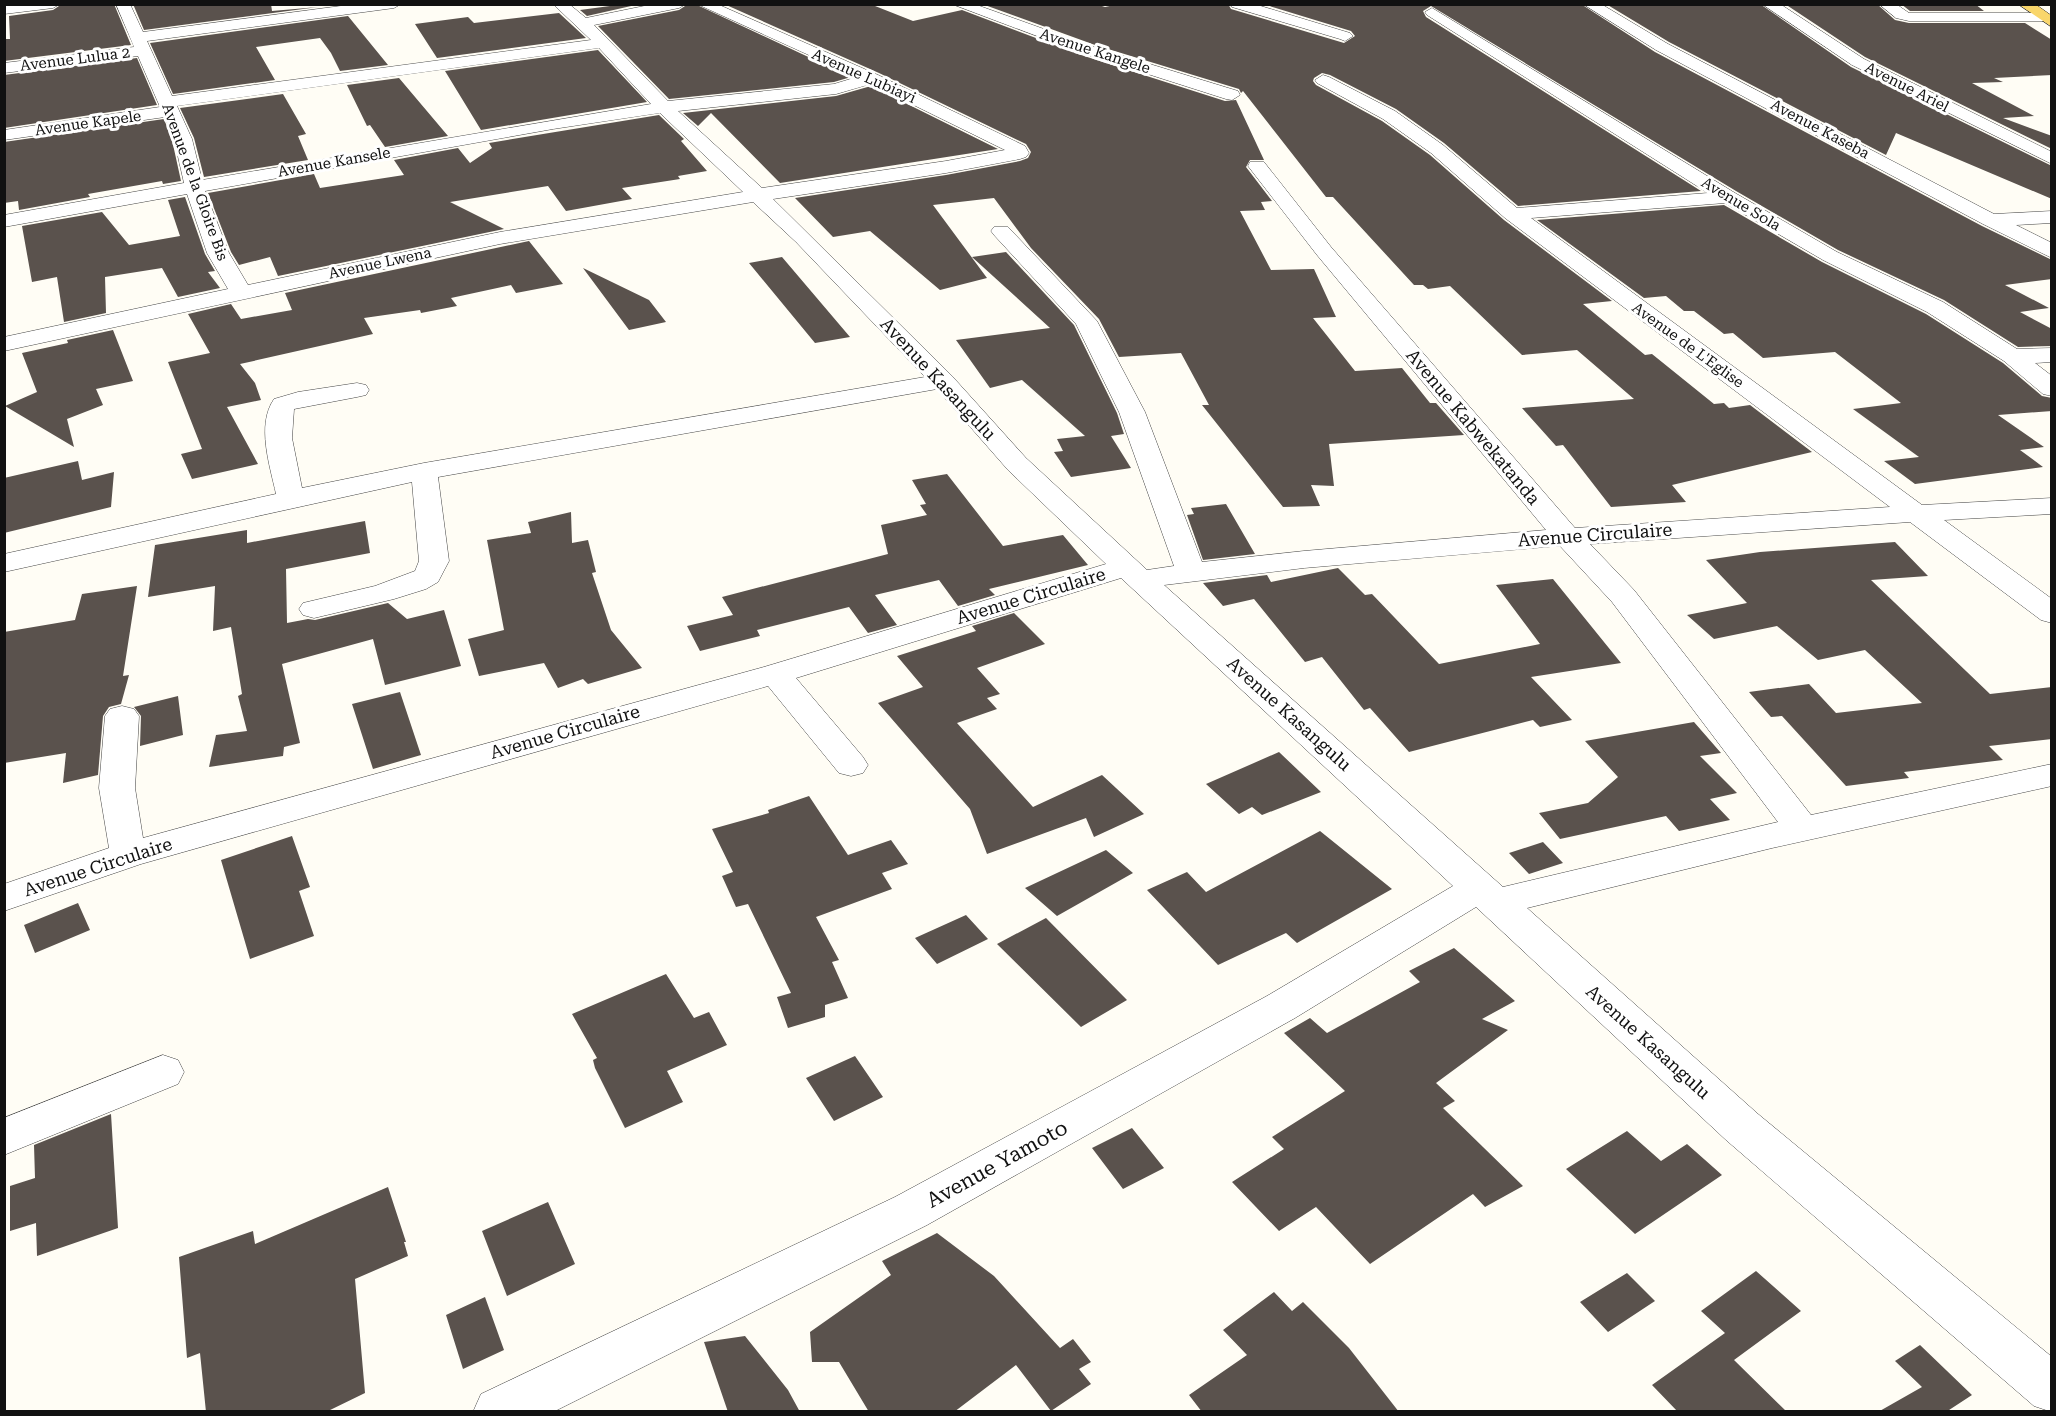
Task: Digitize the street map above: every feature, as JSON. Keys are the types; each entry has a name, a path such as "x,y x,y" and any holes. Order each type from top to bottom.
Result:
{"main road":[{"path":"2025,4 2047,20"}],"street":[{"path":"4,10 53,4"},
{"name":"Avenue de la Gloire Bis","path":"123,4 183,139 194,187 218,253 241,293"},
{"name":"Avenue Lulua 2","path":"4,68 142,43 394,4"},
{"name":"Avenue Kapele","path":"4,135 451,62 582,24 679,4"},
{"name":"Avenue Lubiayi","path":"704,4 872,78 1019,150 1020,153"},
{"name":"Avenue Kangele","path":"959,4 1088,50 1232,95"},
{"path":"1237,4 1345,36"},
{"name":"Avenue Kaseba","path":"1590,4 1662,47 2052,252"},
{"name":"Avenue Ariel","path":"1769,4 1858,62 2052,159"},
{"path":"1886,4 1901,15 1909,17 2047,20"},
{"name":"Avenue Sola","path":"1432,12 1728,197 1830,256 1935,307 2012,356 2052,389"},
{"name":"Avenue Kasangulu","path":"582,24 664,107 803,238 943,381 1017,464 1133,574 1742,1127 2052,1389"},
{"name":"Avenue Kansele","path":"4,221 401,149 664,107 811,93 836,89 872,78"},
{"name":"Avenue de L'Eglise","path":"1323,80 1389,115 1437,149 1512,214 2052,614"},
{"name":"Avenue Lwena","path":"4,344 500,238 757,195 946,167 1020,153"},
{"name":"Avenue Kabwekatanda","path":"1257,166 1331,260 1567,537 1623,596 1802,828"},
{"path":"1512,214 1728,197"},
{"path":"1990,220 2052,217"},
{"path":"1001,231 1086,321 1132,412 1191,572"},
{"path":"2012,356 2052,355"},
{"path":"4,563 424,471 943,381"},
{"path":"291,500 280,444 280,410 283,404 298,399 357,390"},
{"path":"314,609 383,593 415,583 428,576 434,561 424,471"},
{"name":"Avenue Circulaire","path":"4,898 128,855 1133,574 1191,572 1567,537 2052,506"},
{"path":"775,674 851,765"},
{"path":"122,716 117,788 128,855"},
{"name":"Avenue Yamoto","path":"499,1412 911,1211 1487,896 1648,864 1802,828 2052,775"},
{"path":"4,1137 163,1072"},
{"path":"2048,1412 2052,1409"}],"building":[{"path":"62,4 114,4 131,45 4,61 4,39 10,39 9,16 53,10"},
{"path":"133,4 271,4 272,11 318,7 144,30"},
{"path":"640,4 587,16 580,10"},
{"path":"688,4 695,4 851,77 834,82 669,99 598,26 679,10"},
{"path":"724,4 870,4 913,21 962,10 1081,55 1225,101 1236,100 1264,160 1250,160 1246,167 1272,201 1261,202 1265,210 1240,211 1271,270 1314,269 1336,317 1313,318 1355,371 1402,368 1430,403 1436,403 1464,435 1329,444 1334,486 1311,485 1320,506 1283,507 1202,405 1209,405 1181,353 1119,357 1099,319 1031,248 994,198 933,205 987,278 940,290 870,231 833,237 795,198 946,175 1020,161 1028,158 1031,152 1026,144 879,73"},
{"path":"982,4 1096,4 1105,7 1119,4 1228,4 1231,9 1344,43 1355,36 1351,31 1263,4 1581,4 1655,52 1982,226 2052,260 2052,279 2005,285 2049,308 2020,312 2052,329 2052,346 2018,347 1944,300 1838,250 1736,191 1431,6 1423,11 1426,17 1701,191 1518,206 1444,143 1396,109 1330,75 1322,73 1313,81 1316,85 1382,121 1430,155 1504,220 1612,301 1583,304 1645,355 1652,354 1714,404 1724,403 1729,408 1750,405 1812,452 1672,485 1686,502 1611,507 1563,445 1556,446 1522,408 1634,399 1577,350 1522,355 1450,286 1428,289 1423,285 1414,285 1333,197 1326,197 1243,91 1241,93 1239,89 1095,45"},
{"path":"1606,4 1760,4 1851,67 2052,166 2052,199 1896,133 1886,155 1669,42"},
{"path":"1785,4 1877,4 1895,20 1909,23 2025,23 2052,40 2052,75 1994,78 2003,82 1972,83 2034,116 2003,118 2052,136 2052,149 1865,57"},
{"path":"1901,4 1975,4 1984,11 1910,11"},
{"path":"559,13 586,38 437,58 415,24 468,17 474,23"},
{"path":"348,16 388,65 340,71 320,38 256,47 275,80 173,94 150,43"},
{"path":"598,50 647,102 481,130 445,71"},
{"path":"137,58 157,105 4,128 4,75"},
{"path":"399,78 448,136 385,147 370,125 367,126 347,85"},
{"path":"871,86 998,149 780,183 711,113 698,126 683,113 836,96"},
{"path":"283,94 306,134 298,136 308,160 204,177 194,138 180,108"},
{"path":"659,115 684,139 681,141 707,171 678,176 680,179 622,188 632,199 566,211 548,186 450,202 504,229 278,276 270,257 239,265 231,252 208,193 314,174 320,188 404,175 394,160 458,148 470,163 492,148 489,143"},
{"path":"164,119 172,140 181,181 163,184 162,181 88,194 90,197 19,210 18,201 4,203 4,142"},
{"path":"185,197 205,254 215,271 208,272 220,288 178,297 162,268 105,277 106,313 64,322 57,277 32,282 22,226 102,212 129,245 180,236 168,200"},
{"path":"1724,205 1822,262 1926,314 2003,363 2042,396 2052,398 2052,411 1998,415 2044,447 2020,450 2043,467 1915,484 1884,461 1919,457 1853,409 1901,403 1835,352 1763,358 1733,333 1724,334 1694,311 1684,311 1666,296 1644,298 1537,220"},
{"path":"529,241 563,284 516,293 511,285 451,298 457,306 421,313 420,310 364,318 373,334 240,364 255,383 261,400 227,407 258,464 192,479 181,454 202,449 168,362 210,353 188,314 231,304 241,319 292,310 285,293"},
{"path":"1006,252 1074,325 1117,413 1124,434 1111,436 1131,468 1071,477 1054,452 1063,451 1057,439 1085,436 1022,380 990,388 956,340 1050,328 972,257"},
{"path":"782,257 850,337 815,343 749,263"},
{"path":"583,268 649,300 666,322 629,330"},
{"path":"113,330 133,381 96,389 103,405 67,419 74,447 5,406 37,392 22,353"},
{"path":"78,461 82,480 114,472 111,507 4,533 4,478"},
{"path":"947,474 1003,546 1063,535 1088,565 989,589 995,595 958,606 939,580 875,595 897,625 868,633 849,607 757,630 760,636 700,651 687,626 733,615 722,597 888,554 881,525 927,515 920,505 926,504 912,480"},
{"path":"1226,504 1255,554 1203,560 1187,515 1194,514 1191,508"},
{"path":"571,512 572,543 588,540 596,572 592,573 611,630 642,668 588,684 583,679 558,688 544,663 479,676 468,639 504,630 487,540 531,533 528,522"},
{"path":"365,521 370,553 286,569 287,623 315,620 388,603 407,619 444,610 461,666 385,685 373,639 282,664 300,743 284,747 283,756 209,767 216,735 247,731 238,696 242,694 231,627 213,631 215,586 148,597 155,545 247,530 247,543"},
{"path":"1895,542 1928,576 1871,580 1990,694 2052,687 2052,739 1989,746 2003,760 1904,772 1909,778 1846,786 1782,716 1771,717 1749,692 1809,684 1836,713 1922,703 1865,650 1818,660 1777,626 1714,639 1687,615 1747,603 1706,560 1760,552"},
{"path":"1338,568 1365,595 1372,594 1439,664 1540,644 1496,585 1553,579 1621,663 1531,677 1572,720 1540,727 1533,720 1409,752 1370,708 1364,710 1322,657 1305,662 1254,599 1223,606 1203,583 1267,575 1271,582"},
{"path":"137,586 123,676 129,675 121,704 109,707 103,716 98,775 63,783 66,753 4,763 4,632 75,620 82,594"},
{"path":"1014,613 1045,644 977,668 1000,694 987,698 997,709 957,723 1033,807 1102,775 1144,814 1094,837 1086,818 987,854 970,809 878,703 923,687 897,656 976,631 972,626"},
{"path":"400,692 421,755 373,769 352,704"},
{"path":"178,696 183,735 140,746 141,716 134,707"},
{"path":"1694,722 1721,753 1700,756 1737,793 1710,799 1730,820 1679,831 1666,816 1560,839 1539,813 1588,803 1618,777 1585,741"},
{"path":"1279,752 1321,792 1262,815 1252,807 1239,814 1206,784"},
{"path":"809,796 848,855 891,840 908,864 882,873 892,889 816,917 839,960 832,962 848,998 825,1005 825,1017 788,1028 777,997 791,993 748,904 736,907 722,876 733,872 712,829 769,813 768,810"},
{"path":"1320,831 1392,889 1297,943 1286,933 1218,965 1147,890 1187,872 1206,892"},
{"path":"292,836 310,887 299,891 314,936 250,959 221,860"},
{"path":"1543,842 1563,863 1529,874 1509,853"},
{"path":"1106,850 1133,873 1057,916 1025,888"},
{"path":"78,903 90,930 35,953 24,925"},
{"path":"966,915 988,939 937,964 915,938"},
{"path":"1046,918 1127,1000 1081,1027 997,944"},
{"path":"1454,948 1515,1001 1482,1019 1508,1030 1436,1083 1455,1101 1443,1108 1523,1186 1485,1207 1473,1194 1370,1264 1316,1207 1279,1231 1232,1182 1284,1149 1272,1137 1345,1091 1284,1033 1310,1018 1327,1033 1420,982 1409,971"},
{"path":"666,974 694,1018 709,1012 727,1045 667,1071 683,1102 625,1128 595,1068 593,1060 597,1058 572,1014"},
{"path":"855,1056 883,1097 834,1121 806,1078"},
{"path":"111,1114 118,1228 37,1256 36,1223 10,1231 10,1186 35,1178 34,1145"},
{"path":"1132,1128 1164,1168 1123,1189 1092,1148"},
{"path":"1627,1131 1661,1161 1687,1144 1722,1175 1635,1234 1566,1169"},
{"path":"388,1187 406,1242 404,1242 408,1256 355,1279 365,1393 326,1412 206,1412 200,1353 187,1358 179,1257 253,1231 255,1244"},
{"path":"548,1202 575,1264 507,1296 482,1231"},
{"path":"937,1233 994,1276 1060,1348 1073,1339 1091,1362 1079,1369 1091,1384 1051,1411 1016,1365 954,1412 869,1412 839,1362 812,1362 810,1332 891,1275 882,1261"},
{"path":"1756,1271 1801,1311 1734,1360 1787,1412 1678,1412 1652,1385 1725,1333 1701,1311"},
{"path":"1627,1273 1655,1301 1608,1332 1580,1302"},
{"path":"1274,1292 1292,1311 1303,1302 1349,1348 1399,1412 1202,1412 1189,1395 1247,1355 1223,1330"},
{"path":"485,1297 504,1350 463,1369 446,1315"},
{"path":"745,1336 788,1390 800,1412 728,1412 704,1342"},
{"path":"1920,1345 1972,1395 1946,1412 1878,1412 1922,1387 1895,1361"}]}
